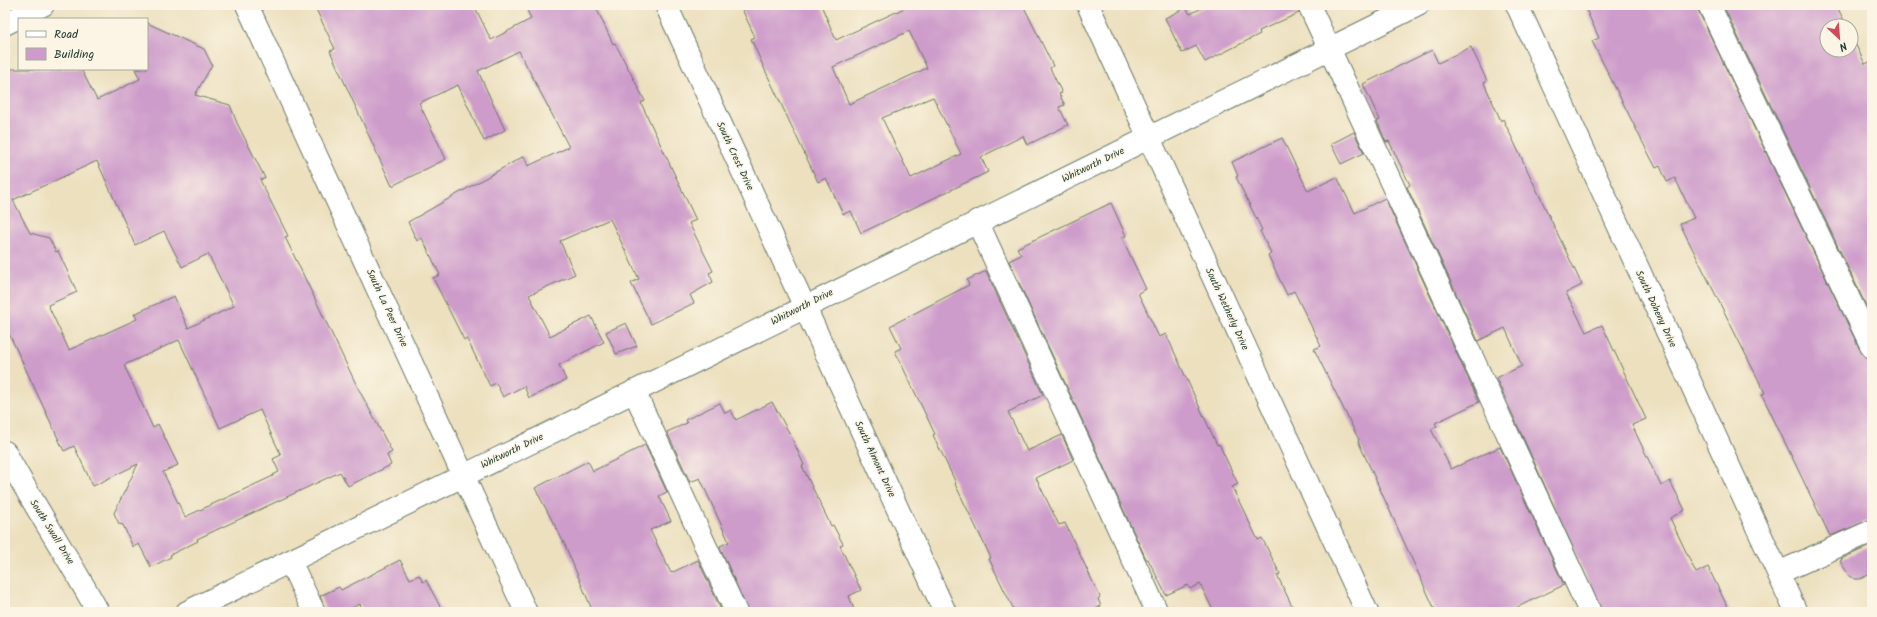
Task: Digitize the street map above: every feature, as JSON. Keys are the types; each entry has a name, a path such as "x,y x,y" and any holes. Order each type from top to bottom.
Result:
{"street":[{"path":"13,15 43,5"},
{"name":"South La Peer Drive","path":"248,5 526,612"},
{"name":"South Crest Drive","path":"666,5 804,306"},
{"name":"South Wetherly Drive","path":"1088,5 1367,612"},
{"path":"1309,5 1590,612"},
{"name":"Whitworth Drive","path":"187,612 976,221 1149,138 1418,5"},
{"name":"South Doheny Drive","path":"1517,5 1796,612"},
{"path":"1709,5 1872,347"},
{"path":"976,221 1157,612"},
{"name":"South Almont Drive","path":"804,306 945,612"},
{"path":"634,391 736,612"},
{"name":"South Swall Drive","path":"5,452 27,492 70,561 98,612"},
{"path":"1778,573 1872,531"},
{"path":"290,561 314,612"}],"building":[{"path":"314,5 474,5 491,40 531,19 525,5 595,5 613,44 615,43 645,101 641,103 696,220 689,223 713,271 709,273 713,282 690,295 694,303 651,324 631,283 639,279 610,219 560,241 575,274 529,295 550,336 591,316 604,342 559,365 566,380 529,398 524,386 503,397 496,383 490,386 467,339 464,340 433,278 440,275 422,238 417,241 408,222 524,156 528,166 569,147 519,51 478,71 505,130 484,141 458,85 419,103 446,159 392,186 330,51 335,49"},
{"path":"740,5 821,5 836,40 911,5 1023,5 1053,66 1050,68 1062,93 1059,94 1065,105 1059,107 1068,125 1027,145 1023,136 981,157 988,172 861,233 851,211 843,214 826,178 818,182 751,39 755,37","holes":["909,31 927,68 849,104 833,67","933,97 961,154 911,178 882,118"]},
{"path":"1208,5 1297,5 1299,13 1259,31 1260,34 1205,62 1196,46 1182,53 1165,18 1186,8 1190,14"},
{"path":"1584,5 1697,5 1698,10 1861,352 1865,357 1872,359 1872,519 1830,536 1762,395 1765,393 1680,224 1694,218 1675,178 1667,182 1660,166 1656,168 1643,143 1592,41 1599,38"},
{"path":"1723,5 1836,5 1843,18 1819,18 1819,58 1859,58 1859,52 1865,64 1872,61 1872,318"},
{"path":"148,23 204,49 212,65 195,95 230,105 237,123 265,178 260,180 288,236 285,237 357,386 392,452 387,455 391,465 348,486 340,472 197,539 198,541 170,555 171,557 151,567 139,544 133,547 123,525 119,524 114,513 138,464 93,486 74,446 64,451 5,325 5,69 82,70 97,100 140,79 136,70 148,70","holes":["97,161 135,245 164,231 182,267 208,254 234,306 188,328 174,296 134,314 137,319 69,350 48,305 77,292 58,251 56,252 49,238 30,233 13,200","179,340 220,428 260,410 281,455 273,459 279,472 185,517 163,472 178,465 158,424 153,428 124,365"]},
{"path":"1471,47 1487,81 1484,83 1501,121 1503,119 1582,285 1566,293 1586,332 1602,325 1646,419 1632,425 1661,486 1670,481 1685,510 1670,518 1696,573 1708,567 1730,612 1602,612 1496,378 1522,366 1505,328 1478,341 1407,187 1410,185 1389,141 1386,142 1377,121 1380,120 1363,84 1432,50 1438,63"},
{"path":"1354,132 1364,153 1341,164 1331,144"},
{"path":"1282,138 1308,191 1337,177 1355,213 1385,198 1479,402 1435,423 1437,426 1431,429 1451,469 1500,447 1564,585 1507,612 1436,612 1358,441 1359,440 1314,349 1321,346 1294,291 1287,295 1268,255 1271,253 1260,231 1262,230 1236,177 1238,176 1232,162"},
{"path":"1111,203 1126,236 1122,238 1146,289 1138,293 1159,337 1166,334 1217,445 1219,444 1238,484 1232,487 1258,540 1262,538 1280,574 1277,575 1295,612 1214,612 1200,584 1190,589 1188,585 1166,595 1148,559 1146,559 1009,261 1021,255 1017,248"},
{"path":"986,271 1043,395 1008,412 1027,451 1062,435 1073,460 1036,478 1059,525 1065,523 1100,597 1098,599 1101,606 1090,612 1015,612 955,484 956,483 933,435 935,434 895,351 901,348 890,326 969,285 967,280"},
{"path":"626,323 637,346 616,354 606,332"},
{"path":"772,402 791,436 804,465 802,466 831,526 833,525 843,544 840,546 861,590 849,596 855,612 748,612 720,546 729,542 700,478 690,482 667,432 687,423 685,420 720,403 725,413 731,410 736,420"},
{"path":"645,445 667,492 659,496 671,521 650,530 671,573 698,560 722,612 593,612 565,545 535,488 588,461 593,471"},
{"path":"1872,545 1872,573 1860,579 1855,579 1849,576 1840,561 1842,560 1841,559"},
{"path":"400,560 410,579 419,575 423,582 426,580 443,612 363,612 360,604 350,609 352,612 326,612 320,596 339,587 341,590"}]}
